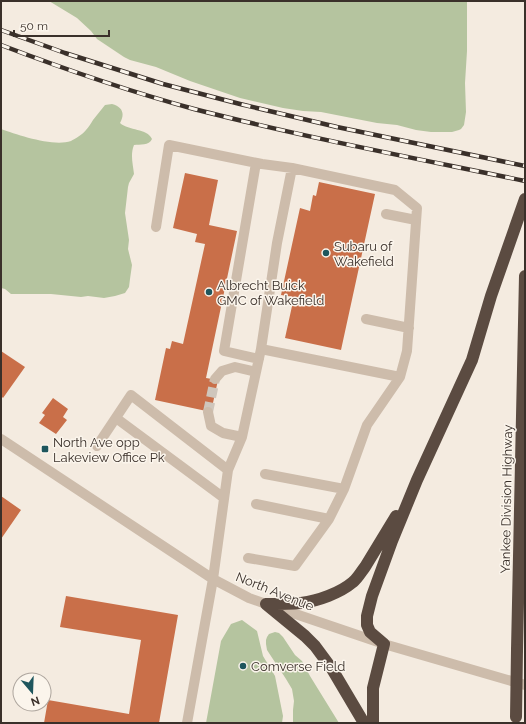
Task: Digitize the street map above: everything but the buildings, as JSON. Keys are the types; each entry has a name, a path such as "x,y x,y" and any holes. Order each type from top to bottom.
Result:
{"highway":[{"path":"374,723 373,688 384,644 370,632 367,625 367,616 372,596 417,480 472,360 491,296 525,199"},
{"name":"Yankee Division Highway","path":"516,720 525,276"},
{"path":"266,604 301,603 311,601 327,596 352,582 365,567 417,480"},
{"path":"266,604 315,646 332,669 364,723"}],"street":[{"path":"156,227 169,145 292,168 396,190 417,208 408,351 400,377 367,425 344,489 329,519 295,566 248,558"},
{"path":"256,162 224,351 260,354 400,377"},
{"path":"187,723 213,579 228,470 242,437 260,354 277,243 292,168"},
{"path":"386,214 416,220"},
{"path":"366,319 409,328"},
{"path":"215,379 222,371 235,367 256,372"},
{"path":"96,446 131,396 228,470"},
{"path":"208,412 211,426 223,433 242,437"},
{"path":"116,418 224,498"},
{"name":"North Avenue","path":"1,439 213,579 249,598 384,644 525,685"},
{"path":"265,474 344,489"},
{"path":"256,504 329,519"}],"green space":[{"path":"49,1 467,1 467,51 465,83 466,112 464,125 461,129 452,132 431,132 321,112 283,108 240,98 190,81 156,67 124,57 97,39 77,18"},
{"path":"112,104 119,107 122,111 123,114 120,123 124,126 150,135 152,139 147,144 134,145 132,152 134,174 128,187 125,213 129,240 128,249 132,265 129,287 125,293 104,298 51,294 11,294 5,289 1,288 1,129 45,141 71,141 85,132 105,105"},
{"name":"Comverse Field","path":"242,620 257,631 263,656 275,676 283,716 282,723 206,723 221,641 231,624"},
{"path":"275,632 279,633 283,637 295,655 302,661 339,723 293,723 294,701 292,689 267,650 267,637 269,634"}],"tunnel":[{"path":"208,412 215,379"}],"railway":[{"path":"1,30 65,53 163,84 240,104 337,127 525,166"},
{"path":"1,45 96,79 194,109 317,138 525,181"}],"place":[{"name":"Subaru of Wakefield","path":"326,253"},
{"name":"Albrecht Buick GMC of Wakefield","path":"209,292"},
{"name":"North Ave opp Lakeview Office Pk","path":"45,449"},
{"name":"Comverse Field","path":"243,666"}]}
